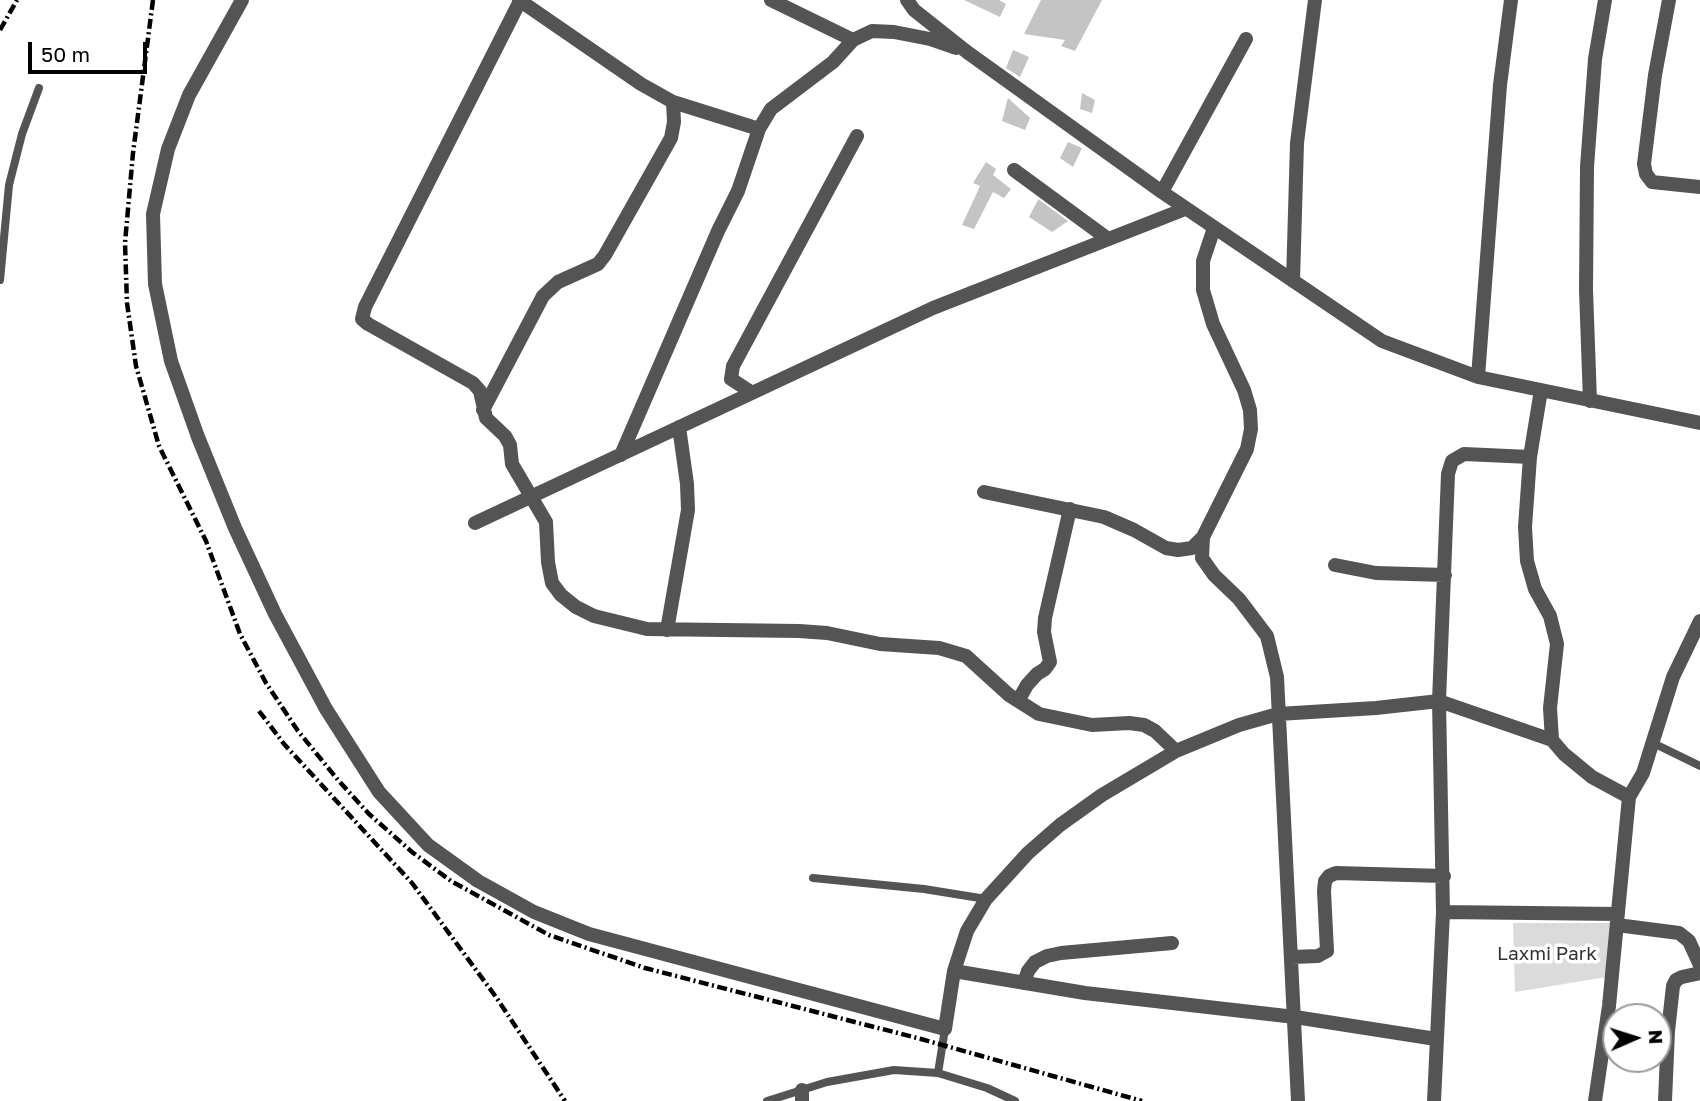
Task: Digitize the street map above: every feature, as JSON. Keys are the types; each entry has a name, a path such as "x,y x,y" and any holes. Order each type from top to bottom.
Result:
{"street":[{"path":"242,0 189,95 168,149 153,214 155,284 171,361 235,528 275,614 326,709 379,792 429,845 478,881 534,912 589,934 945,1029 954,971 967,931 986,899 1028,853 1060,825 1102,795 1175,751 1239,725 1278,714 1439,701 1552,740 1564,754 1592,777 1629,797"},
{"path":"771,0 853,40"},
{"path":"907,0 914,10 967,52 1161,192 1382,341 1478,377 1700,424"},
{"path":"1293,281 1297,144 1315,0"},
{"path":"1478,377 1500,85 1511,0"},
{"path":"1590,401 1586,290 1587,167 1595,59 1605,0"},
{"path":"1669,0 1655,75 1644,164 1646,174 1653,182 1700,187"},
{"path":"759,129 673,102 641,84 519,1 362,319 473,383 480,391 486,418 505,436 510,445 512,464 545,522 552,583 561,596 576,607 594,616 626,625 667,629 827,633 880,644 939,648 966,656 1018,701 1039,714 1092,725 1144,725 1155,731 1175,751"},
{"path":"621,456 738,191 759,129 771,109 833,62 853,40 872,31 930,39 967,52"},
{"path":"1161,192 1246,39"},
{"path":"483,410 543,296 558,282 598,264 605,255 671,138 674,122 673,102"},
{"path":"751,392 731,379 733,366 858,136"},
{"path":"1013,170 1108,239"},
{"path":"475,523 933,307 1185,209"},
{"path":"984,492 1104,517 1166,548 1192,548 1203,537 1247,450 1251,429 1247,400 1213,324 1203,290 1203,261 1214,229"},
{"path":"1541,390 1530,457 1525,527 1527,561 1535,589 1550,616 1557,643 1550,708 1552,740"},
{"path":"667,629 688,510 680,427"},
{"path":"1434,1101 1444,876 1439,701 1448,474 1452,461 1464,454 1530,457"},
{"path":"1018,701 1027,685 1050,662 1044,632 1045,618 1070,509"},
{"path":"1203,537 1202,558 1213,575 1239,599 1267,636 1277,677 1298,1101"},
{"path":"1335,565 1376,573 1445,575"},
{"path":"1595,1101 1609,1006 1629,797 1643,773 1673,677 1700,621"},
{"path":"1292,957 1318,956 1326,951 1324,891 1325,881 1329,876 1336,873 1444,876"},
{"path":"1443,912 1618,920 1679,933 1689,941 1700,965"},
{"path":"1024,983 1035,962 1047,956 1172,943"},
{"path":"954,971 1160,1003 1295,1017 1436,1039"},
{"path":"1665,1101 1673,986 1676,980 1682,977 1700,973"}],"lane":[{"path":"0,280 9,185 22,134 40,88"},
{"path":"1651,742 1700,766"},
{"path":"813,878 924,889 986,899"},
{"path":"938,1073 945,1029"},
{"path":"767,1101 802,1095 827,1082 894,1070 938,1073 987,1088 1016,1101"}],"green space":[{"name":"Laxmi Park","path":"1513,923 1611,923 1607,977 1515,992"}],"building":[{"path":"964,0 999,0 1006,4 1000,17"},
{"path":"1041,0 1102,0 1075,51 1061,46 1065,40 1024,34"},
{"path":"1013,50 1029,57 1020,77 1006,68"},
{"path":"1082,93 1095,100 1092,113 1080,109"},
{"path":"1008,98 1030,118 1025,130 1002,121"},
{"path":"1068,142 1082,148 1073,167 1060,158"},
{"path":"986,162 996,169 993,175 1011,189 1004,198 993,192 974,229 962,225 980,186 973,183"},
{"path":"1038,199 1068,221 1052,232 1029,217"}],"railway":[{"path":"0,30 17,0"},
{"path":"153,0 133,153 125,243 127,303 136,366 159,446 206,541 240,634 266,683 298,731 338,780 369,814 412,852 451,881 549,935 645,968 921,1039 1142,1101"},
{"path":"259,711 284,744 412,883 496,997 565,1101"}]}
